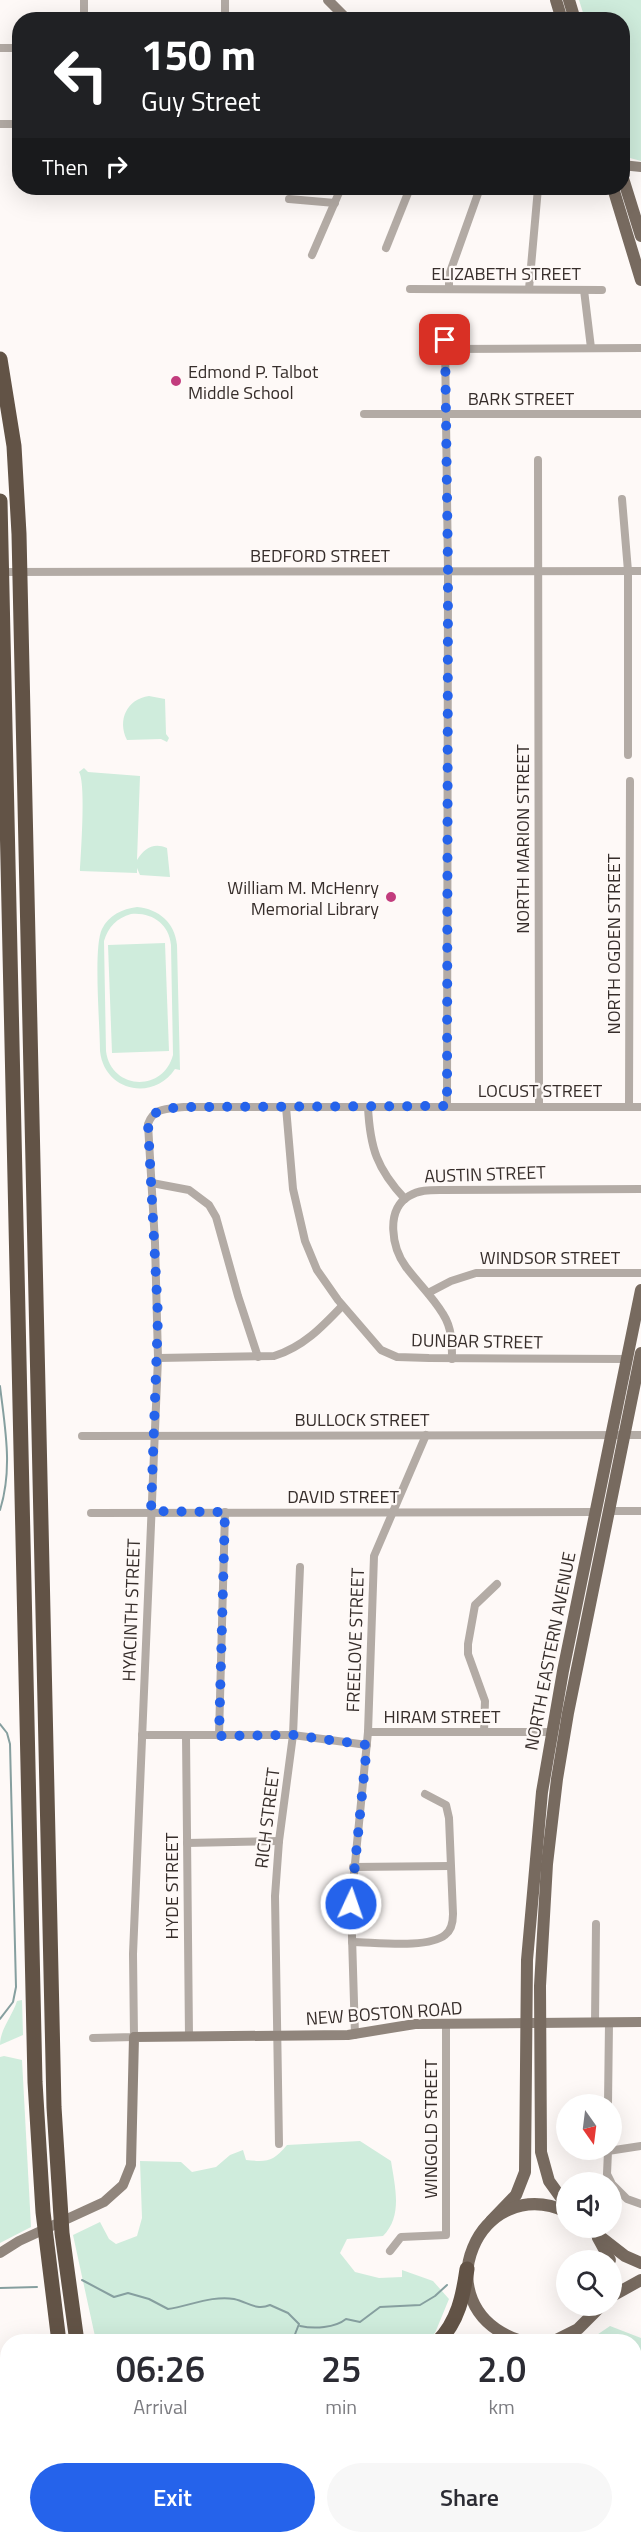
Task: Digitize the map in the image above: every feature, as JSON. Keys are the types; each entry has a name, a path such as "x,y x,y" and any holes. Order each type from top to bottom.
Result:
{"highway":[{"path":"0,359 16,459 20,572 53,2063 62,2233 76,2334"},
{"path":"0,501 34,2055 41,2187 58,2334"},
{"path":"62,2233 85,2334"},
{"path":"444,2334 458,2312 467,2269"}],"main road":[{"path":"615,195 641,280"},
{"path":"628,195 641,236"},
{"name":"NORTH EASTERN AVENUE","path":"467,2269 474,2244 491,2221 516,2195 525,2172 527,1960 534,1867 551,1732 595,1512 618,1435 637,1357 641,1290"},
{"name":"NORTH EASTERN AVENUE","path":"556,2192 542,2158 540,2023 544,1906 557,1779 569,1704 609,1511 618,1435"},
{"path":"491,2221 510,2211 532,2205 556,2208"},
{"path":"602,2238 625,2256 641,2263"},
{"path":"467,2269 468,2289 477,2309 492,2326 504,2334"},
{"path":"622,2290 641,2280"},
{"path":"568,2334 578,2329 591,2316"}],"street":[{"path":"328,0 340,12"},
{"path":"312,255 338,195"},
{"path":"386,248 407,195"},
{"path":"449,289 449,275 478,195"},
{"path":"529,289 537,195"},
{"path":"289,200 335,202"},
{"name":"ELIZABETH STREET","path":"410,289 603,290"},
{"path":"584,290 591,348"},
{"path":"447,1106 446,344 641,348"},
{"name":"BARK STREET","path":"364,414 641,414"},
{"name":"NORTH MARION STREET","path":"538,460 539,1107"},
{"path":"622,498 628,571 628,755"},
{"name":"BEDFORD STREET","path":"1,572 641,571"},
{"name":"NORTH OGDEN STREET","path":"629,1107 630,781"},
{"name":"LOCUST STREET","path":"153,1114 159,1110 184,1107 641,1107"},
{"name":"DUNBAR STREET","path":"286,1107 293,1189 305,1241 317,1270 342,1306 381,1350 397,1357 452,1359 637,1357"},
{"path":"368,1107 371,1146 377,1162 405,1199"},
{"name":"HYACINTH STREET","path":"134,2037 133,1954 158,1358 148,1124 153,1114"},
{"path":"152,1183 189,1190 208,1204 216,1217 258,1357"},
{"name":"AUSTIN STREET","path":"452,1359 452,1333 444,1315 405,1265 396,1246 394,1220 397,1210 405,1199 421,1191 440,1190 641,1189"},
{"name":"WINDSOR STREET","path":"428,1293 451,1281 476,1273 641,1273"},
{"path":"158,1358 258,1357 290,1351 317,1332 342,1306"},
{"name":"FREELOVE STREET","path":"355,2035 351,1904 368,1732 374,1556 426,1435"},
{"name":"BULLOCK STREET","path":"82,1437 641,1435"},
{"name":"DAVID STREET","path":"91,1513 151,1511 595,1512"},
{"path":"609,1511 641,1511"},
{"path":"219,1736 225,1512"},
{"name":"RICH STREET","path":"279,2144 275,1915 279,1841 293,1735 300,1567"},
{"path":"484,1732 485,1701 468,1654 468,1644 475,1605 497,1584"},
{"name":"HIRAM STREET","path":"368,1732 551,1732"},
{"path":"142,1735 293,1735 367,1745"},
{"name":"HYDE STREET","path":"186,1736 189,2037"},
{"path":"352,1942 436,1940 446,1935 453,1923 449,1818 446,1805 424,1794"},
{"path":"187,1843 279,1841"},
{"path":"353,1867 450,1866"},
{"path":"595,2023 596,1923"},
{"name":"NEW BOSTON ROAD","path":"93,2038 355,2035 411,2025 641,2022"},
{"path":"608,2094 609,2023"},
{"name":"WINGOLD STREET","path":"390,2251 401,2238 447,2234 446,2024"},
{"path":"0,2253 25,2238 108,2199 123,2185 132,2160 134,2037"},
{"path":"622,2148 641,2146"},
{"path":"622,2194 627,2199 641,2204"}],"green space":[{"path":"579,0 641,0 641,161 630,158 630,12 583,12"},
{"path":"149,696 165,699 166,734 169,738 167,742 161,739 127,740 123,725 126,712 135,701"},
{"path":"84,768 88,772 140,776 137,860 153,846 167,848 170,877 140,875 137,868 137,873 80,871 83,803 79,772"},
{"path":"145,908 164,918 173,930 177,945 180,1070 175,1069 155,1086 143,1088 120,1083 110,1075 103,1065 100,1051 97,969 99,938 108,920 121,911","holes":["131,914 139,914 158,921 170,938 173,1055 159,1076 149,1081 138,1082 117,1073 110,1064 106,1051 104,941 108,931 117,921"]},
{"path":"165,943 169,1051 112,1053 108,945"},
{"path":"22,2000 23,2035 0,2045 2,2034 17,2001"},
{"path":"0,2057 22,2060 31,2227 0,2243"},
{"path":"360,2141 391,2161 396,2201 393,2220 389,2228 383,2236 347,2239 340,2253 355,2272 379,2278 402,2277 402,2270 433,2281 449,2299 435,2333 94,2334 73,2235 100,2222 109,2239 116,2244 137,2236 142,2218 140,2161 181,2162 192,2172 216,2167 230,2155 243,2150 246,2160 269,2160 278,2155 287,2145"},
{"path":"610,2326 631,2334 598,2334"}],"waterway":[{"path":"0,1386 7,1464 0,1510"},
{"path":"0,1724 7,1733 10,1744 16,1987 13,2002 0,2019"},
{"path":"82,2280 114,2297 128,2293 149,2299 168,2309 218,2298 234,2299 256,2307 270,2305 288,2313 299,2324 295,2334"},
{"path":"300,2326 324,2327 346,2319 360,2322 380,2307 420,2305 447,2285"},
{"path":"0,2288 37,2287"}],"place":[{"name":"Edmond P. Talbot Middle School","path":"176,381"},
{"name":"William M. McHenry Memorial Library","path":"391,897"}],"route":[{"path":"351,1904 367,1745 293,1735 219,1736 225,1512 151,1511 158,1316 148,1124 151,1115 159,1110 184,1107 447,1106 448,572 445,340"}]}
